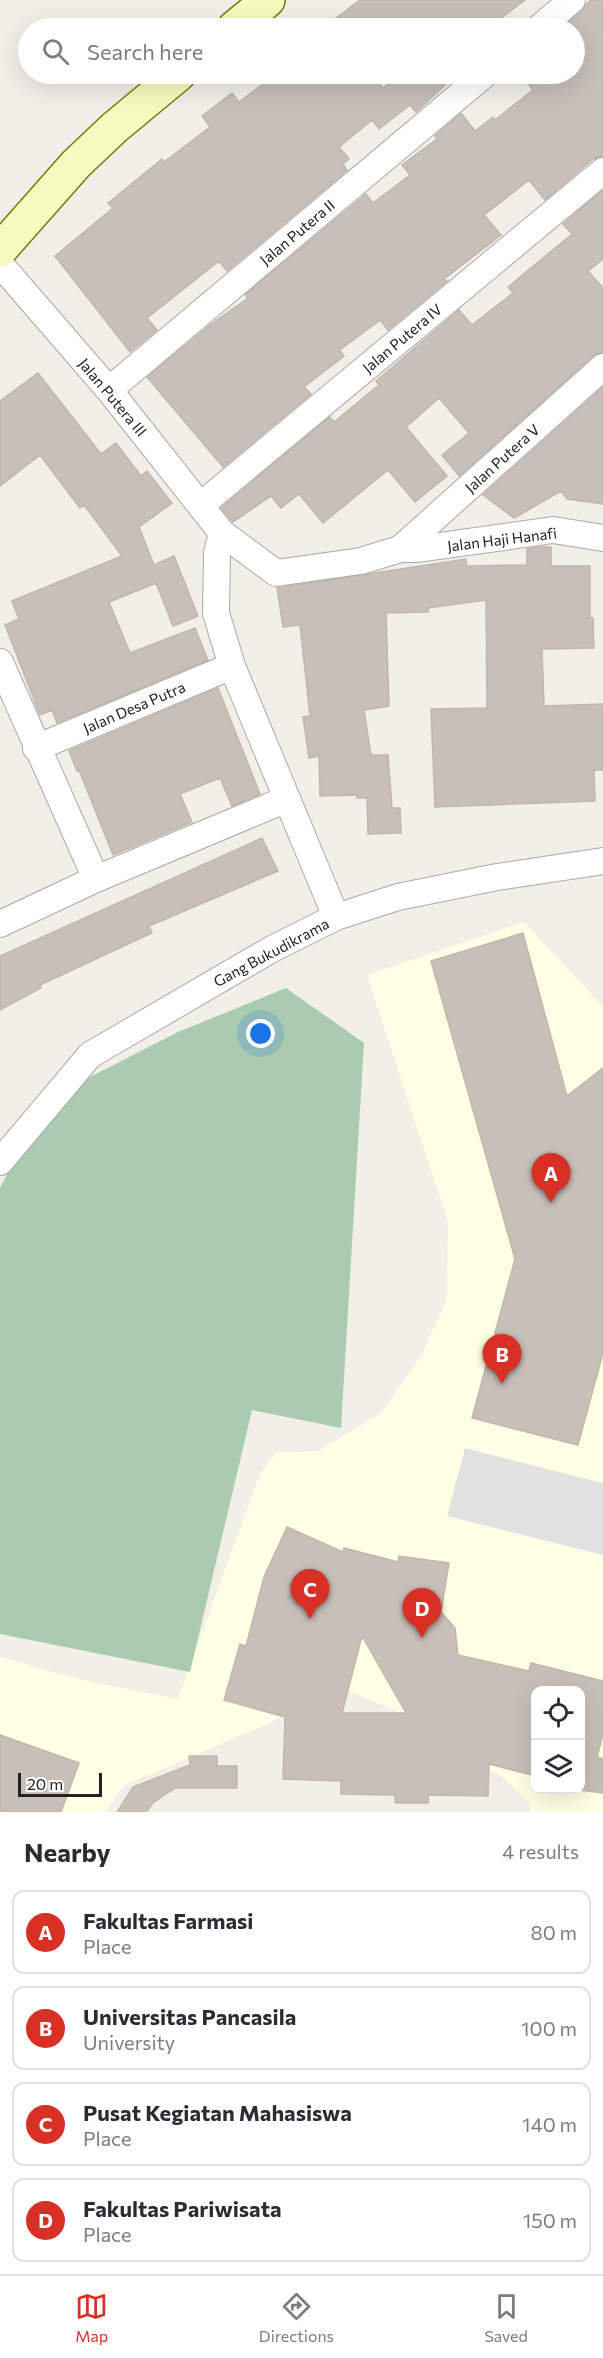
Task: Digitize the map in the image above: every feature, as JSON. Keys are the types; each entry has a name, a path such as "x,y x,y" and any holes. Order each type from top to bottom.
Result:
{"main road":[{"path":"246,18 268,0"},
{"path":"0,250 76,164 114,128 167,84"}],"street":[{"path":"550,18 572,0"},
{"name":"Jalan Putera II","path":"109,390 473,84"},
{"name":"Jalan Putera IV","path":"201,505 603,171"},
{"name":"Jalan Putera III","path":"0,264 109,390 222,533 276,573 361,561 400,549"},
{"name":"Jalan Putera V","path":"400,549 603,367"},
{"name":"Jalan Haji Hanafi","path":"400,549 418,549 553,530 603,538"},
{"path":"222,533 217,553 216,613 232,666 331,906"},
{"path":"0,662 36,748 96,879"},
{"name":"Jalan Desa Putra","path":"36,748 232,666"},
{"path":"0,924 96,879 287,799"},
{"name":"Gang Bukudikrama","path":"0,1162 90,1055 272,949 331,906 398,897 497,877 603,861"}],"shaded area":[{"path":"524,922 603,1007 603,1812 530,1812 529,1803 505,1779 416,1719 351,1692 318,1692 274,1721 123,1786 106,1812 0,1812 0,1657 82,1680 178,1699 260,1474 276,1453 318,1451 381,1413 422,1355 447,1299 448,1222 367,975"},
{"path":"286,988 364,1043 341,1428 252,1410 190,1672 0,1634 0,1188 16,1158 80,1082 178,1032"},
{"path":"465,1448 603,1483 603,1555 447,1516"}],"building":[{"path":"360,0 525,0 501,18 336,18"},
{"path":"591,0 603,0 603,156 593,159 545,200 529,180 484,215 501,235 444,279 447,281 388,330 380,320 340,350 344,356 304,387 311,394 223,467 147,377 210,325 248,298 245,295 366,194 373,203 410,175 402,165 437,139 435,136 461,113 475,131 493,117 495,120 533,90 528,84 585,84 585,18 572,18"},
{"path":"263,84 380,84 383,88 388,84 446,84 416,112 410,105 379,129 372,120 339,147 349,159 343,164 347,170 227,271 219,261 147,318 157,330 130,352 55,256 113,208 108,203 162,159 164,162 210,127 202,116 232,93 239,102"},
{"path":"603,190 603,259 588,271 603,288 603,352 593,356 459,476 442,455 469,433 439,398 406,427 447,476 415,502 388,470 323,523 299,494 281,508 271,496 233,522 221,508 330,417 334,422 379,385 376,381 459,310 472,325 513,293 508,287 572,234 563,224"},
{"path":"38,373 101,454 116,443 141,476 147,471 172,503 139,527 154,565 174,556 198,616 173,626 156,583 109,602 130,653 195,628 208,660 57,723 52,710 40,715 5,625 19,619 12,601 122,556 84,505 80,508 40,455 0,486 0,401"},
{"path":"603,387 603,504 567,499 561,491 514,518 483,495"},
{"path":"551,547 551,566 590,566 590,618 593,618 594,648 542,649 544,706 603,704 603,770 594,770 595,801 435,807 431,709 487,708 486,600 428,608 428,612 386,613 389,706 364,710 371,755 388,755 392,808 400,808 401,833 368,834 367,798 357,798 357,795 320,796 319,756 309,758 303,717 310,716 300,625 283,627 277,588 466,559 467,566 527,565 527,549"},
{"path":"218,688 260,794 232,806 220,778 180,794 192,822 113,855 79,770 77,771 69,751"},
{"path":"262,838 278,871 149,926 152,933 40,985 41,988 0,1010 0,956"},
{"path":"523,933 567,1096 603,1068 603,1353 578,1445 472,1418 515,1259 431,961"},
{"path":"287,1527 343,1552 344,1548 398,1562 399,1556 449,1563 441,1612 455,1628 458,1655 529,1671 531,1663 603,1681 603,1734 597,1757 603,1759 603,1793 585,1791 585,1686 531,1686 531,1775 489,1764 488,1796 428,1795 428,1803 395,1803 395,1795 341,1794 341,1781 283,1779 285,1717 224,1700 240,1644 246,1646 264,1577","holes":["362,1636 406,1713 342,1713"]},
{"path":"0,1735 79,1763 61,1812 0,1812"},
{"path":"189,1756 217,1756 217,1766 237,1766 237,1788 175,1788 153,1803 146,1812 117,1812 133,1787 190,1765"}],"place":[{"name":"Fakultas Farmasi","path":"551,1203"},
{"name":"Universitas Pancasila","path":"502,1384"},
{"name":"Pusat Kegiatan Mahasiswa","path":"310,1619"},
{"name":"Fakultas Pariwisata","path":"422,1638"}]}
